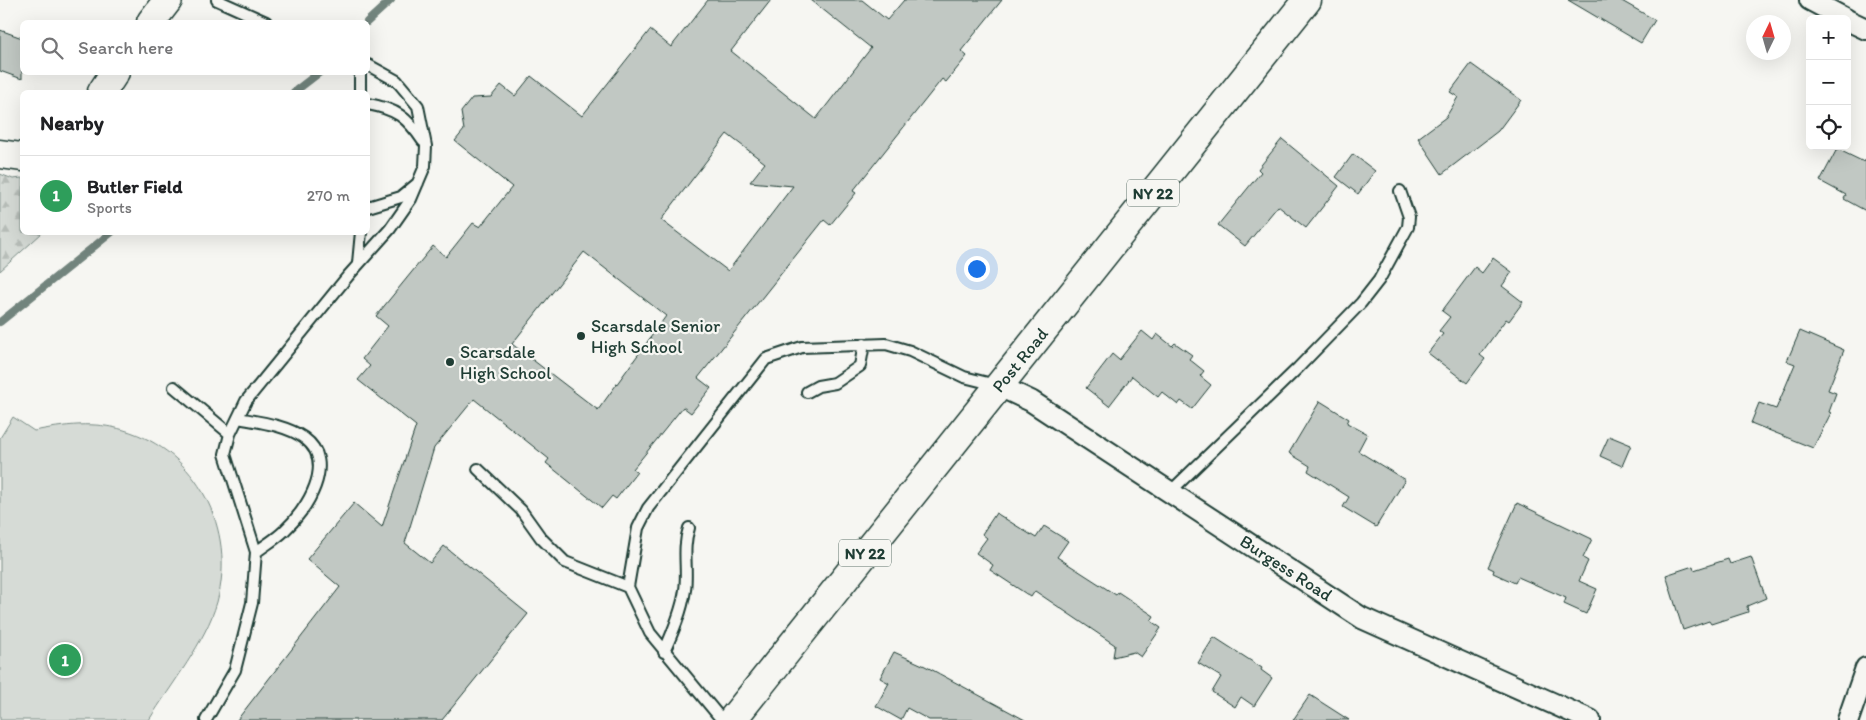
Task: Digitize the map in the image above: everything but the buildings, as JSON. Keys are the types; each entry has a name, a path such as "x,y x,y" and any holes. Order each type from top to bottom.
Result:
{"main road":[{"path":"153,20 168,0"},
{"name":"Post Road","path":"732,720 1307,0"},
{"path":"103,90 113,75"},
{"path":"0,154 20,156"}],"street":[{"path":"1810,0 1838,15"},
{"path":"1851,22 1866,29"},
{"name":"Burgess Road","path":"999,386 1031,401 1362,618 1590,720"},
{"path":"1848,720 1866,668"}],"lane":[{"path":"217,0 262,20"},
{"path":"206,720 235,670 252,603 256,552 225,454 230,434 246,400 358,264 390,229 411,199 420,182 425,166 426,146 418,106 397,81 370,66"},
{"path":"360,75 360,90"},
{"path":"370,104 400,114 411,123 426,146"},
{"path":"370,206 401,197 420,182"},
{"path":"1170,492 1298,368 1361,303 1379,280 1408,227 1409,217 1400,191"},
{"path":"358,264 361,235"},
{"path":"807,392 818,386 835,383 860,366 864,344"},
{"path":"722,720 650,633 628,587 638,528 648,508 766,359 802,347 886,344 902,349 964,377 999,386"},
{"path":"174,386 230,434"},
{"path":"238,418 281,428 305,438 316,453 319,468 315,488 301,512 284,532 256,552"},
{"path":"478,469 521,510 541,538 565,562 628,587"},
{"path":"664,652 681,610 685,588 684,552 689,528"}],"green space":[{"path":"0,174 13,179 20,178 20,235 40,235 0,271"},
{"path":"13,417 34,431 56,427 90,425 113,427 150,440 172,456 191,475 205,497 216,521 221,548 222,575 212,617 187,662 149,720 0,720 0,438"}],"waterway":[{"path":"369,20 391,0"},
{"path":"297,90 316,75"},
{"path":"0,322 108,235"}],"place":[{"name":"Scarsdale Senior High School","path":"581,336"},
{"name":"Scarsdale High School","path":"450,362"},
{"name":"Butler Field","path":"65,660"}]}
